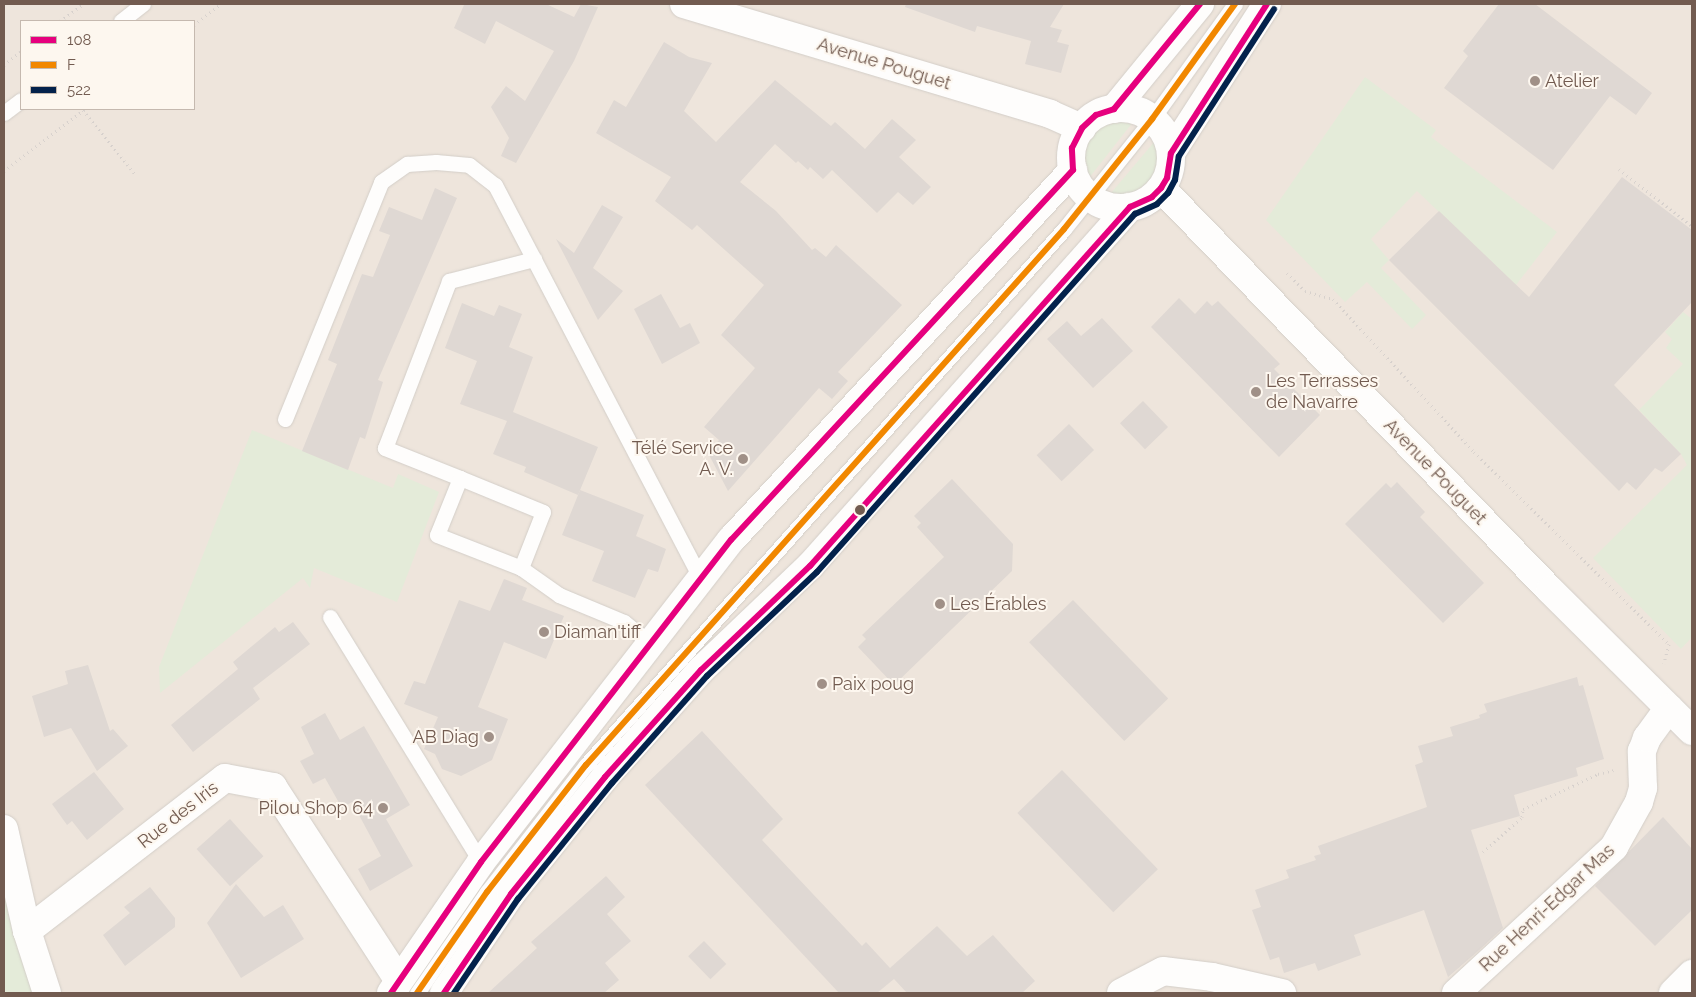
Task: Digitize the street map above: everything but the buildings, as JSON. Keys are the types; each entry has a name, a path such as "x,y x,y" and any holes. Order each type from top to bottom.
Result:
{"main road":[{"name":"Avenue Pouguet","path":"684,4 1050,114 1082,128"},
{"path":"1114,108 1200,4"},
{"path":"1171,153 1267,4"},
{"path":"1114,108 1133,110 1152,119 1168,140 1171,153 1167,178 1161,188 1147,200 1130,207 1109,206 1090,197 1073,170 1072,148 1082,128 1096,115 1114,108"},
{"path":"402,989 481,862 731,540 1073,170"},
{"name":"Avenue Pouguet","path":"1161,188 1692,731"},
{"path":"444,993 511,894 605,777 701,670 824,552 1130,207"},
{"name":"Rue Henri-Edgar Mas","path":"1456,993 1614,847 1639,802 1642,788 1642,751 1663,702"},
{"name":"Rue des Iris","path":"27,931 225,778 273,787 402,989"},
{"path":"4,829 27,931 47,993"},
{"path":"1121,993 1163,971 1212,977 1282,993"},
{"path":"1673,993 1692,974"}],"lane":[{"path":"122,20 143,4"},
{"path":"402,989 487,892 586,765 1090,197 1152,119 1235,4"},
{"path":"4,113 20,101"},
{"path":"285,419 381,182 407,164 436,162 469,165 495,186 701,579"},
{"path":"521,568 543,512 385,448 449,281 534,259"},
{"path":"460,478 437,535 521,568 559,595 624,622 651,644"},
{"path":"330,617 481,862"},
{"path":"438,993 487,892"}],"path":[{"path":"61,20 83,4"},
{"path":"195,24 221,4"},
{"path":"4,65 20,52"},
{"path":"4,171 83,110"},
{"path":"85,110 135,174"},
{"path":"1619,169 1692,226"},
{"path":"1285,271 1305,291 1333,299 1474,452 1669,644 1663,702"},
{"path":"1483,852 1522,817 1523,809 1619,767"}],"shaded area":[{"path":"4,4 1692,4 1692,993 4,993"}],"green space":[{"path":"1365,77 1436,130 1431,137 1557,232 1516,285 1417,191 1371,239 1389,260 1381,268 1426,315 1412,329 1367,282 1345,302 1266,220"},
{"path":"1117,120 1133,122 1089,178 1083,163 1087,139 1105,123"},
{"path":"1155,141 1160,159 1151,182 1129,195 1111,193"},
{"path":"1683,312 1692,319 1692,637 1681,649 1593,558 1687,465 1681,454 1639,410 1683,364 1666,348 1672,339 1665,332"},
{"path":"252,430 393,488 398,474 439,492 397,602 314,568 310,588 303,578 160,693 159,667"},
{"path":"4,882 38,993 4,993"}],"transit line":[{"name":"108","path":"391,993 481,862 731,540 1073,170 1072,148 1082,128 1096,115 1114,109 1200,4"},
{"name":"F","path":"417,993 487,892 586,765 1064,229 1152,119 1235,4"},
{"name":"108","path":"444,993 511,894 605,777 701,670 810,566 1130,207 1152,197 1161,188 1167,178 1171,153 1267,4"},
{"name":"522","path":"454,993 518,899 612,783 707,676 817,572 1135,214 1157,204 1168,193 1175,180 1179,156 1274,9"}],"place":[{"name":"Atelier","path":"1535,81"},
{"name":"Les Terrasses de Navarre","path":"1256,392"},
{"name":"Télé Service A. V.","path":"743,459"},
{"name":"Les Érables","path":"940,604"},
{"name":"Diaman'tiff","path":"544,632"},
{"name":"Paix poug","path":"822,684"},
{"name":"AB Diag","path":"489,737"},
{"name":"Pilou Shop 64","path":"383,808"}]}
